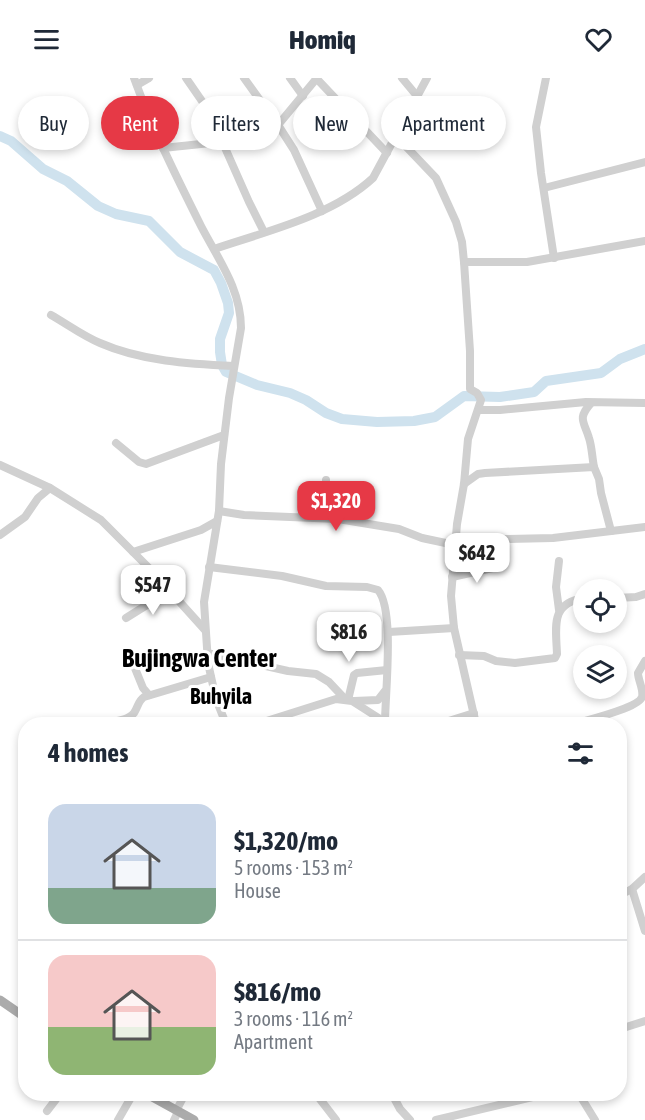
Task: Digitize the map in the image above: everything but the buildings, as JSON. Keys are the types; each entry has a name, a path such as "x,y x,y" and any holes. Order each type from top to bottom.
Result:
{"main road":[{"path":"0,1000 18,1012"},
{"path":"157,1101 176,1114 194,1120"}],"street":[{"path":"135,82 149,78"},
{"path":"186,78 198,96"},
{"path":"244,78 257,96"},
{"path":"290,78 303,96 316,78 387,153"},
{"path":"402,78 417,96 427,78"},
{"path":"546,78 536,127 554,258"},
{"path":"281,122 293,108"},
{"path":"281,130 294,150 322,211"},
{"path":"164,150 234,288 241,315 241,328 224,435 219,511 204,602 211,677 223,717"},
{"path":"225,150 264,232"},
{"path":"214,249 322,211 352,196 373,178 389,150"},
{"path":"409,150 435,178 456,222 462,242 470,351 470,389 480,396 479,410 473,420 468,439 464,484 456,524 452,577 454,628 475,717"},
{"path":"544,188 645,162"},
{"path":"464,262 527,262 645,242"},
{"path":"51,315 99,343 130,354 179,362 234,366"},
{"path":"479,410 591,403 645,403"},
{"path":"591,403 582,416 582,422 589,436 594,467 611,531"},
{"path":"116,443 139,462 146,464 224,435"},
{"path":"0,465 50,489 101,520 172,592 205,630"},
{"path":"464,484 478,474 485,473 594,467"},
{"path":"320,518 325,502 326,480"},
{"path":"0,535 25,517 38,498 50,489"},
{"path":"219,511 244,515 320,518 394,528 422,538 455,542 472,539 553,538 645,527"},
{"path":"133,552 201,530 217,521"},
{"path":"453,562 463,547 472,539"},
{"path":"559,561 556,587 559,612"},
{"path":"209,567 282,576 326,586 378,590 383,597 389,632 385,691 387,717"},
{"path":"452,577 497,567"},
{"path":"126,618 172,592"},
{"path":"627,597 645,594"},
{"path":"459,655 484,656 496,661 514,663 555,658 558,654 556,631 559,612 562,605 573,601"},
{"path":"389,632 454,628"},
{"path":"207,653 288,671 316,674 329,682 348,700 376,717"},
{"path":"130,656 143,688 149,695"},
{"path":"597,717 629,707 640,700 642,694 638,673 645,661"},
{"path":"348,700 354,675 387,670"},
{"path":"130,717 139,701 149,695 211,677"},
{"path":"278,717 327,701 378,700 385,691"},
{"path":"461,717 474,713"},
{"path":"627,892 645,877"},
{"path":"632,889 645,931"},
{"path":"627,1027 645,1021"},
{"path":"47,1111 55,1101"},
{"path":"118,1120 129,1101"},
{"path":"321,1101 336,1120"},
{"path":"396,1101 410,1120"},
{"path":"436,1120 516,1101"},
{"path":"584,1101 596,1120"}],"waterway":[{"path":"0,136 11,141 43,169 67,181 98,206 116,214 149,221 180,252 214,270 228,303 229,313 220,339 222,365 226,372 257,385 290,393 342,419 377,422 414,421 435,417 464,396 500,397 534,392 546,381 601,373 620,359 645,349"}],"district":[{"name":"Bujingwa Center","path":"199,658"},
{"name":"Buhyila","path":"221,696"}]}
